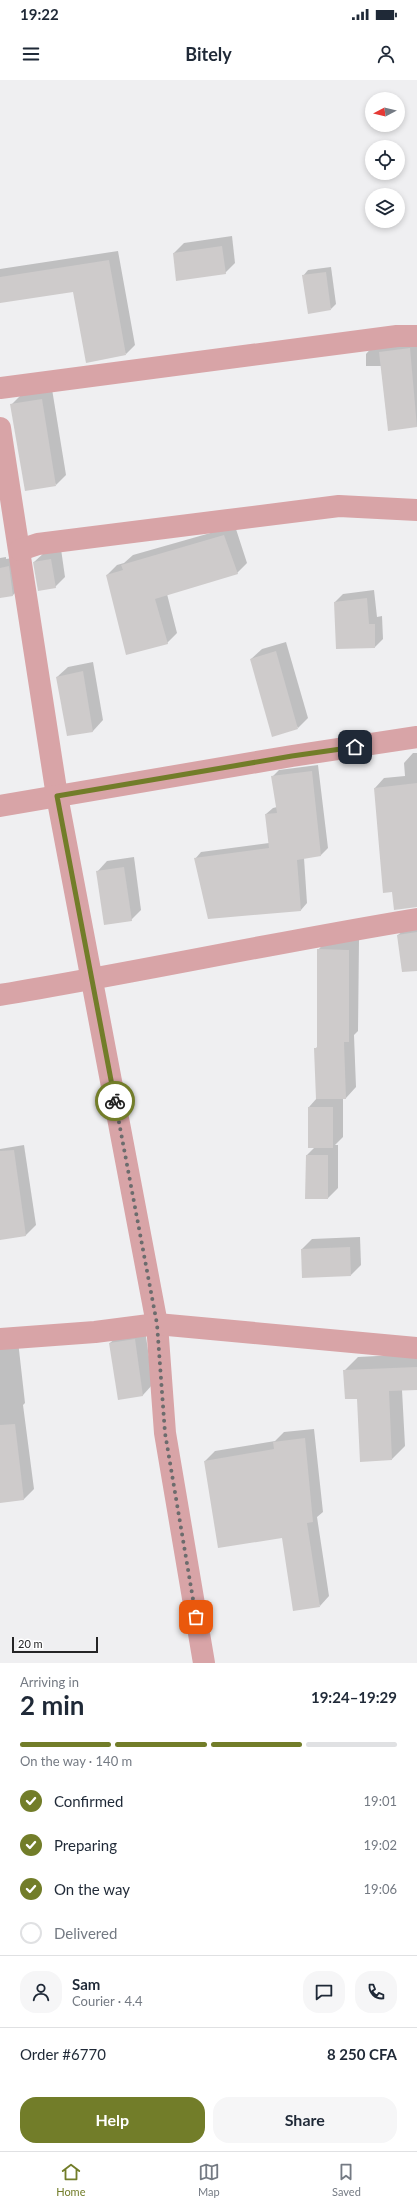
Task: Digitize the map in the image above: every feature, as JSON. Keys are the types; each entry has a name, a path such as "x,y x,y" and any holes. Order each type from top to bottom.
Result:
{"street":[{"path":"0,388 397,336 417,336"},
{"path":"0,428 57,796 157,1324 165,1433 204,1663"},
{"path":"20,550 38,544 339,506 417,510"},
{"path":"0,806 292,756 417,737"},
{"path":"0,996 92,980 207,956 417,919"},
{"path":"0,1339 95,1332 157,1324 417,1348"}],"building":[{"path":"222,246 226,274 176,281 173,253"},
{"path":"109,260 126,355 86,363 73,292 0,303 0,277"},
{"path":"326,272 331,310 308,314 302,275"},
{"path":"410,348 417,427 388,431 379,352"},
{"path":"42,399 56,486 25,491 10,404"},
{"path":"224,535 238,574 155,599 168,644 126,655 106,575 123,570 121,565"},
{"path":"51,559 56,588 38,591 33,562"},
{"path":"9,566 13,596 0,598 0,568"},
{"path":"367,598 369,624 375,624 375,648 336,649 334,602"},
{"path":"276,651 298,729 272,737 250,659"},
{"path":"83,671 93,732 67,736 56,677"},
{"path":"312,771 321,856 297,860 301,911 208,919 194,858 269,848 265,814 277,813 271,776"},
{"path":"417,783 417,907 394,910 392,892 383,893 374,788"},
{"path":"124,867 132,921 104,925 96,871"},
{"path":"417,932 417,971 402,972 397,935"},
{"path":"317,949 349,950 349,1042 344,1042 346,1099 316,1099 314,1048 317,1048"},
{"path":"308,1107 333,1107 333,1148 308,1148"},
{"path":"14,1150 26,1236 0,1240 0,1151"},
{"path":"306,1155 328,1155 328,1199 305,1199"},
{"path":"350,1247 351,1276 302,1278 301,1249"},
{"path":"135,1339 143,1396 118,1400 109,1343"},
{"path":"417,1367 417,1390 389,1391 392,1460 360,1462 357,1399 345,1399 343,1370"},
{"path":"15,1424 24,1500 0,1503 0,1425"},
{"path":"305,1438 313,1522 307,1523 320,1607 293,1611 282,1538 218,1548 204,1461 274,1449 273,1442"}],"way so far":[{"path":"115,1101 157,1324 165,1433 196,1617"}],"route":[{"path":"115,1101 57,796 292,756 355,747"}]}
